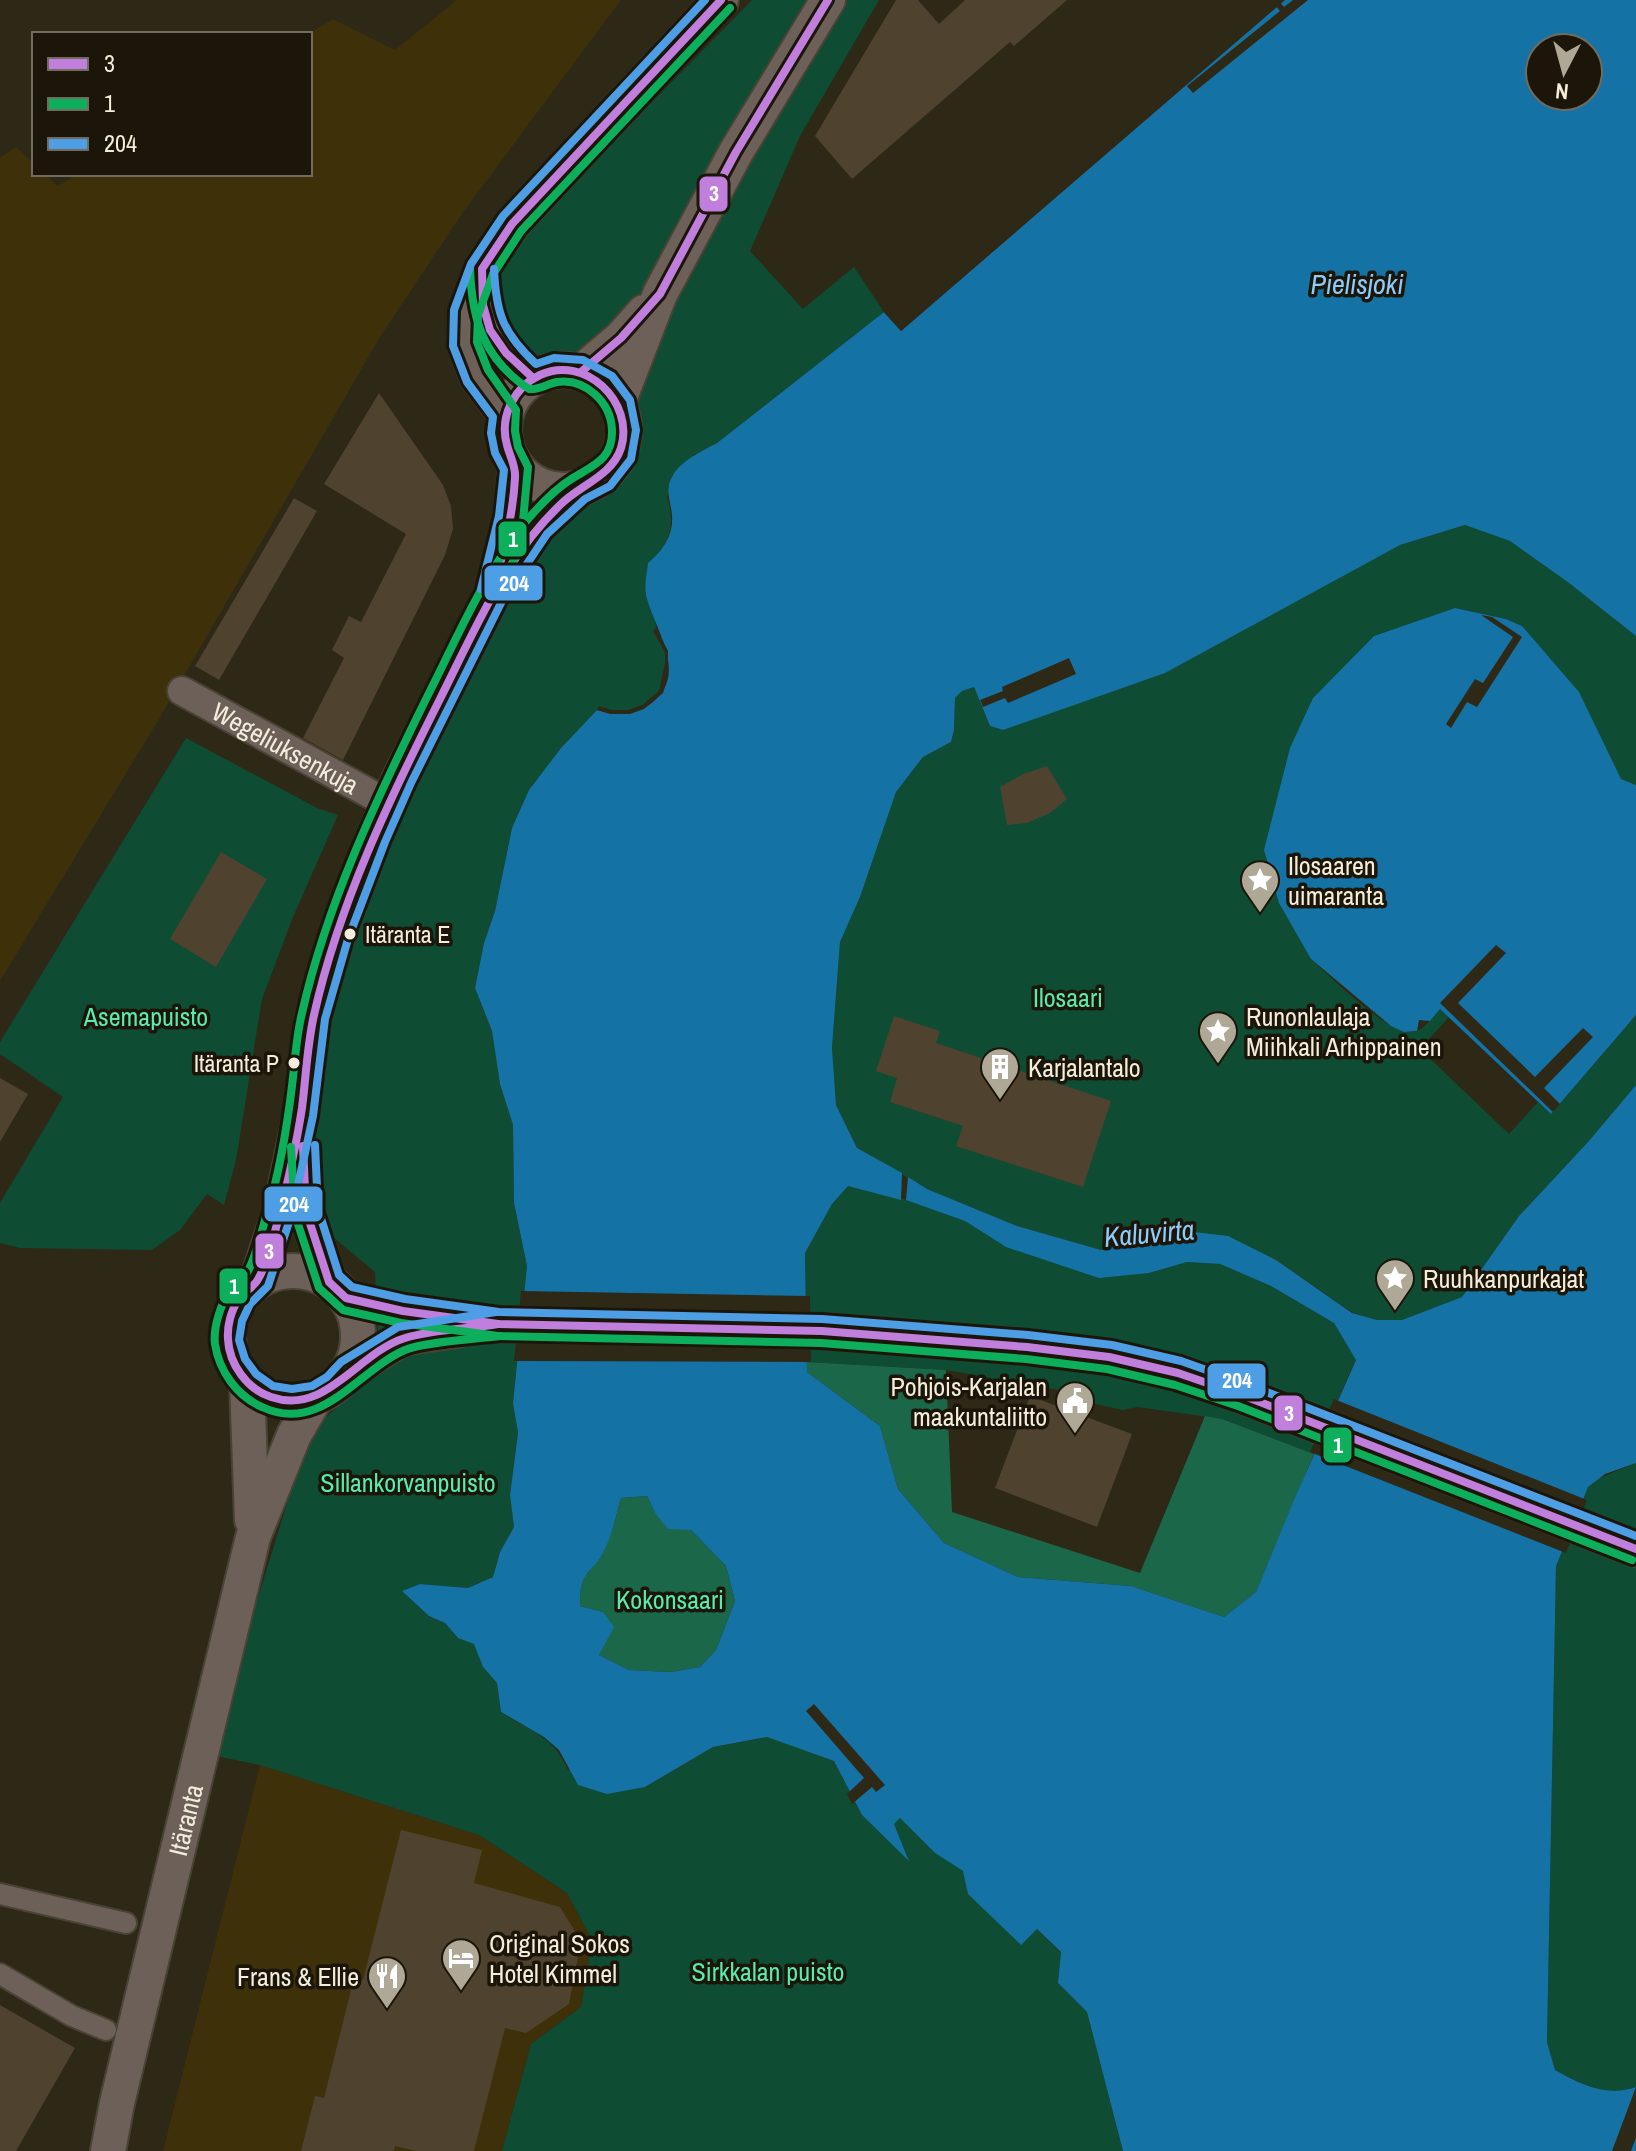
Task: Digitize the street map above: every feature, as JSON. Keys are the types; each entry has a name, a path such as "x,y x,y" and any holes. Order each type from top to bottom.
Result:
{"street":[{"path":"505,414 477,376 465,344 466,313 482,269 512,224 721,0"},
{"path":"618,403 660,294 736,152 828,0"},
{"path":"482,269 483,305 490,330 506,353 533,378"},
{"path":"581,372 621,338 660,294"},
{"path":"257,1281 281,1209 301,1114 313,1017 337,935 389,804 492,595 538,526 578,489 602,477 619,456 624,430 618,403 603,384 581,372 556,370 533,378 516,393 505,414 503,432 507,451 516,467 532,481 551,489 578,489"},
{"path":"492,595 511,518 516,467"},
{"name":"Wegeliuksenkuja","path":"182,691 389,804"},
{"path":"301,1114 306,1211 337,1290 356,1321 357,1347 348,1372"},
{"path":"498,1324 402,1338 348,1372 334,1387 316,1397 292,1401 268,1397 247,1383 234,1364 227,1341 230,1318 240,1297 257,1281 281,1272 305,1272 337,1290 403,1311 498,1324 902,1335 1109,1357 1178,1373 1318,1423 1636,1549"},
{"name":"Itäranta","path":"247,1383 253,1537"},
{"name":"Itäranta","path":"108,2151 253,1537 294,1435 316,1397"},
{"path":"0,1894 126,1923"},
{"path":"0,1974 72,2016 106,2030"},
{"name":"Itäranta","path":"98,2151 117,2103"}],"shaded area":[{"path":"457,0 621,0 461,215 380,337 159,719 0,981 0,158 16,147 32,162 32,176 47,176 58,186 75,176 312,176 312,32 333,19 395,50"},
{"path":"260,1765 479,1835 567,1893 592,1940 581,2007 531,2044 502,2151 163,2151"}],"green space":[{"path":"752,0 879,0 800,136 750,251 803,309 854,267 884,312 717,443 694,455 667,497 671,516 669,534 662,550 648,564 645,593 655,615 656,628 668,651 663,693 630,714 597,710 561,748 529,790 512,828 475,988 492,1031 500,1084 513,1125 514,1203 527,1266 513,1403 518,1433 510,1495 514,1527 500,1552 493,1577 468,1588 420,1584 402,1591 429,1616 445,1623 458,1638 475,1644 483,1667 497,1683 501,1712 548,1742 568,1770 645,1787 713,1747 768,1737 834,1761 862,1815 908,1858 894,1824 900,1818 935,1853 963,1871 1020,1945 1037,1929 1061,1953 1058,1983 1087,2012 1123,2151 502,2151 531,2044 581,2007 592,1940 567,1893 479,1835 260,1765 216,1756 245,1640 309,1432 380,1370 375,1272 315,1222 307,1111 344,936 502,602 584,493 608,480 628,445 625,401 584,365 532,364 497,307 500,272 525,232"},
{"name":"Ilosaari","path":"1465,525 1510,541 1636,636 1636,785 1621,779 1538,645 1522,626 1506,619 1455,608 1374,636 1313,698 1311,959 1362,1005 1393,1026 1417,1031 1440,1009 1449,1017 1420,1049 1509,1134 1538,1102 1550,1113 1560,1104 1636,1015 1636,1085 1519,1216 1462,1297 1402,1320 1377,1320 1353,1313 1276,1260 1177,1230 1101,1250 1017,1226 927,1189 857,1148 836,1105 832,1048 840,941 860,897 896,792 923,757 951,742 955,698 962,691 974,687 990,726 1003,730 1035,718 1400,545"},
{"name":"Asemapuisto","path":"186,738 317,808 338,815 293,917 262,999 236,1160 224,1205 207,1194 180,1230 152,1250 20,1248 0,1243 0,1203 63,1097 0,1054 0,1042"},
{"path":"848,1185 919,1203 965,1221 1006,1247 1149,1273 1187,1262 1220,1264 1271,1286 1334,1323 1356,1359 1314,1454 1222,1419 1138,1407 1122,1410 1065,1397 1058,1390 946,1370 807,1362 805,1253 832,1204"},
{"path":"807,1362 946,1370 952,1512 1140,1573 1205,1416 1222,1419 1314,1454 1256,1592 1224,1617 1131,1586 1018,1577 944,1543 898,1489 880,1426 807,1372"},
{"path":"1636,1463 1636,2087 1614,2091 1585,2085 1555,2070 1547,2042 1556,1566 1580,1486"},
{"name":"Kokonsaari","path":"647,1496 655,1513 691,1530 726,1566 735,1601 716,1650 700,1667 671,1672 629,1670 599,1655 603,1612 580,1606 584,1578 608,1542 621,1498"}],"water":[{"name":"Pielisjoki","path":"1285,0 1636,0 1636,636 1510,541 1465,525 1400,545 1165,673 1003,730 990,726 974,687 962,691 955,698 951,742 923,757 896,792 860,897 840,942 832,1048 836,1105 857,1148 902,1173 901,1200 848,1186 832,1204 805,1253 807,1372 880,1426 898,1489 944,1543 1018,1577 1131,1586 1224,1617 1256,1592 1356,1360 1334,1323 1271,1286 1220,1264 1187,1262 1149,1273 1099,1278 1006,1247 965,1221 906,1200 908,1177 927,1189 1017,1226 1101,1250 1177,1230 1228,1236 1276,1260 1352,1313 1377,1320 1402,1320 1462,1297 1519,1216 1636,1085 1636,1463 1605,1474 1588,1487 1556,1566 1547,2042 1555,2070 1585,2085 1604,2090 1636,2087 1636,2151 1123,2151 1087,2012 1058,1983 1061,1952 1037,1929 1021,1945 968,1894 963,1871 935,1853 900,1818 894,1824 909,1861 862,1815 834,1761 767,1737 713,1747 645,1787 607,1794 578,1785 559,1750 544,1737 501,1712 497,1683 483,1667 474,1644 458,1638 445,1623 429,1616 402,1591 420,1584 468,1588 493,1577 500,1552 514,1527 510,1495 518,1433 513,1403 527,1266 514,1203 513,1125 500,1084 492,1031 475,988 512,828 529,790 561,748 597,710 616,712 644,708 665,687 668,662 645,584 648,563 664,546 670,532 669,489 676,471 692,457 717,443 884,312 901,331","holes":["647,1496 668,1529 691,1530 726,1566 735,1601 716,1650 700,1667 671,1672 629,1670 599,1655 614,1627 603,1612 580,1606 584,1578 608,1543 621,1498"]},
{"path":"1455,608 1506,619 1522,626 1579,692 1621,779 1636,785 1636,1015 1551,1114 1440,1009 1430,1021 1419,1020 1417,1031 1404,1032 1391,1026 1311,959 1279,903 1264,850 1290,748 1313,698 1374,636"}],"pier":[{"path":"1278,0 1284,7 1293,0 1308,0 1193,93 1187,86 1280,11 1274,4"},
{"path":"1175,89 1177,92 901,331 881,309 887,309 901,326"},
{"path":"1481,615 1492,617 1522,637 1477,707 1467,702 1451,728 1446,724 1475,679 1483,683 1513,637"},
{"path":"656,628 668,651 663,693 644,709 630,714 610,714 597,710 599,706 629,710 642,705 659,691 665,652 653,631"},
{"path":"1069,658 1076,674 1008,703 1005,698 983,707 980,700 1003,691 1002,687"},
{"path":"1496,945 1506,953 1458,1003 1535,1077 1583,1028 1593,1037 1544,1088 1560,1104 1553,1112 1440,1003"},
{"path":"521,1291 810,1296 811,1362 514,1361"},
{"path":"1334,1399 1587,1500 1566,1553 1310,1452"},
{"path":"814,1704 885,1785 876,1792 872,1787 852,1804 847,1794 864,1778 806,1711"},
{"path":"1636,2087 1636,2138 1631,2151 1612,2151"}],"building":[{"path":"896,0 918,0 939,24 965,0 1067,0 1014,46 1010,42 852,179 815,136"},
{"path":"379,393 443,485 451,506 453,529 445,555 343,760 303,738 344,658 332,650 349,616 361,622 406,534 324,484"},
{"path":"294,498 317,511 219,680 195,666"},
{"path":"1047,766 1067,799 1050,813 1027,823 1007,825 1000,787 1023,774"},
{"path":"221,852 267,879 216,967 170,939"},
{"name":"Karjalantalo","path":"894,1016 940,1031 936,1043 1111,1101 1083,1187 956,1146 963,1126 890,1102 897,1078 876,1071"},
{"path":"0,1078 28,1094 0,1142"},
{"path":"1030,1396 1132,1434 1097,1527 995,1488"},
{"name":"Original Sokos Hotel Kimmel","path":"401,1830 482,1850 474,1883 560,1907 581,1941 569,2004 526,2033 505,2028 474,2151 416,2151 395,2146 394,2151 301,2151 315,2096 324,2098 354,1978 363,1980"},
{"path":"0,2005 75,2048 16,2151 0,2151"}],"transit line":[{"name":"204","path":"481,589 499,516 504,470 495,453 491,433 493,417 467,382 453,346 454,310 471,264 503,216 705,0"},
{"name":"3","path":"533,378 506,353 490,330 483,305 482,269 512,224 721,0"},
{"name":"3","path":"581,372 621,338 660,294 736,152 828,0"},
{"name":"1","path":"505,595 523,521 528,467 518,447 516,410 488,370 477,342 478,315 493,274 521,231 730,8"},
{"name":"1","path":"470,269 478,322 491,352 501,365 529,389 567,382 595,394 607,410 611,440 606,455 550,496 503,554 466,618 372,812 339,891 312,972 298,1031 280,1164 259,1242 247,1273 224,1300 215,1344 225,1373 245,1396 262,1407 283,1413 303,1413 321,1407 405,1350 500,1336"},
{"name":"204","path":"494,269 503,322 536,364 554,358 583,360 612,376 630,400 636,430 631,459 610,486 585,499 547,534 502,601 411,783 348,939 325,1019 313,1116 292,1213 268,1286 250,1304 242,1321 239,1340 245,1359 256,1374 273,1386 292,1389 312,1386 327,1377 341,1362 398,1327 496,1312"},
{"name":"3","path":"492,595 514,493 515,469 505,434 511,404 523,387 540,375 557,370 574,371 589,377 603,386 621,414 621,448 617,458 603,473 551,514 512,564 475,628 384,814 351,893 324,974 308,1050 294,1152 269,1253 257,1281 234,1308 228,1339 232,1357 247,1382 271,1397 291,1401 325,1391 372,1356 405,1338 498,1324"},
{"name":"204","path":"315,1145 318,1209 339,1275 352,1287 405,1299 499,1312 822,1319 1028,1335 1112,1345 1181,1361 1246,1384 1636,1536"},
{"name":"3","path":"303,1146 306,1211 329,1282 346,1298 403,1311 498,1324 822,1331 1027,1347 1109,1357 1178,1373 1242,1395 1636,1549"},
{"name":"1","path":"291,1147 295,1215 319,1288 343,1310 401,1323 498,1336 821,1343 1026,1359 1107,1369 1175,1385 1238,1406 1632,1560"}],"place":[{"name":"Ilosaaren uimaranta","path":"1260,914"},
{"name":"Itäranta E","path":"350,934"},
{"name":"Itäranta P","path":"294,1063"},
{"name":"Runonlaulaja Miihkali Arhippainen","path":"1218,1065"},
{"name":"Karjalantalo","path":"1000,1101"},
{"name":"Ruuhkanpurkajat","path":"1395,1312"},
{"name":"Pohjois-Karjalan maakuntaliitto","path":"1075,1435"},
{"name":"Original Sokos Hotel Kimmel","path":"461,1992"},
{"name":"Frans & Ellie","path":"387,2010"}],"water label":[{"name":"Kaluvirta","path":"1149,1233"}],"park label":[{"name":"Sillankorvanpuisto","path":"408,1482"},
{"name":"Sirkkalan puisto","path":"768,1971"}]}
